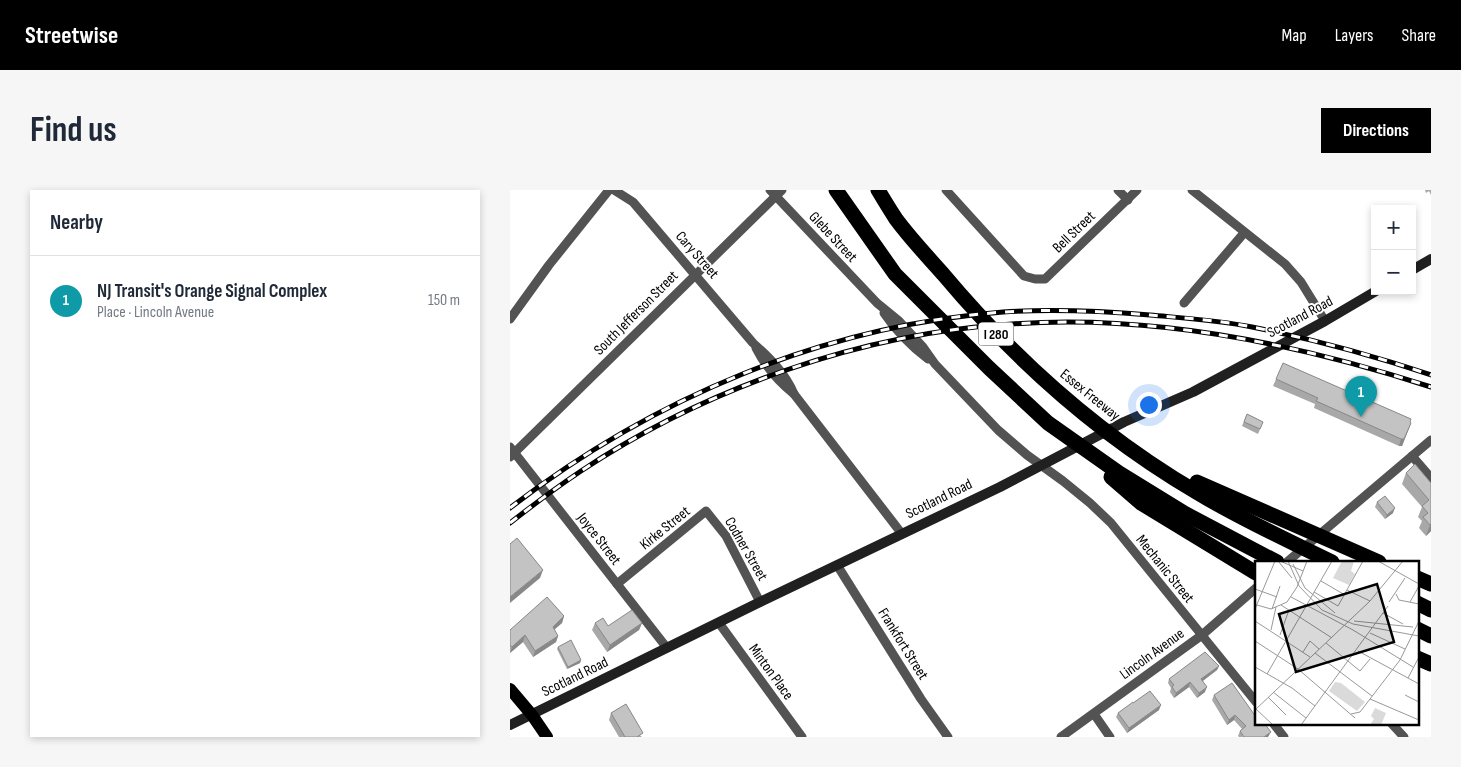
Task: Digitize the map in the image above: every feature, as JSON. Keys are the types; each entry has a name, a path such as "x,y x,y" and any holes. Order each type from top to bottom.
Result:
{"highway":[{"name":"I 280","path":"836,190 895,274 989,368 1048,423 1119,473 1167,503 1275,561"},
{"name":"Essex Freeway","path":"878,190 897,219 964,298 1008,346 1054,390 1088,418 1196,492 1243,518 1330,561"},
{"path":"1048,423 1141,503 1255,572"},
{"path":"1138,454 1269,515 1377,561"},
{"path":"1418,578 1431,584"},
{"path":"1418,604 1431,610"},
{"path":"1418,630 1431,636"},
{"path":"1418,658 1431,664"}],"main road":[{"path":"1416,268 1431,259"},
{"name":"Scotland Road","path":"510,726 902,534 1124,422 1193,392 1325,321 1371,294"},
{"path":"510,689 532,715 547,737"}],"street":[{"path":"510,319 549,265 608,190"},
{"name":"Cary Street","path":"614,190 633,202 696,274 753,343 762,360 781,384 794,394 902,534"},
{"name":"Bell Street","path":"946,190 1024,276 1035,279 1045,279 1138,190"},
{"path":"1118,190 1128,200"},
{"path":"1192,190 1285,264 1301,282 1325,321"},
{"name":"South Jefferson Street","path":"512,452 696,274 776,192"},
{"name":"Glebe Street","path":"776,192 877,303 899,321 923,347 935,364 998,430 1041,465"},
{"path":"1184,303 1244,233"},
{"path":"1288,561 1431,440"},
{"name":"Joyce Street","path":"512,452 667,648"},
{"path":"1412,456 1431,478"},
{"name":"Mechanic Street","path":"1041,465 1084,498 1111,523 1255,701"},
{"name":"Kirke Street","path":"617,584 706,511"},
{"name":"Codner Street","path":"706,511 726,536 760,602"},
{"name":"Frankfort Street","path":"837,565 921,699 948,737"},
{"name":"Lincoln Avenue","path":"1061,737 1202,635 1254,593"},
{"name":"Minton Place","path":"719,623 802,737"},
{"path":"1094,714 1110,737"},
{"path":"1274,724 1284,737"},
{"path":"1392,724 1404,737"}],"building":[{"path":"1283,363 1411,419 1404,439 1316,401 1318,398 1276,379"},
{"path":"1247,414 1263,422 1260,429 1244,422"},
{"path":"1415,464 1431,483 1430,525 1423,517 1428,513 1422,506 1429,500 1406,473"},
{"path":"1385,496 1395,508 1387,515 1377,502"},
{"path":"517,538 543,570 510,597 510,544"},
{"path":"547,597 564,616 553,627 558,636 535,651 525,635 512,647 510,645 510,630"},
{"path":"632,610 642,623 610,645 595,623 603,618 608,626"},
{"path":"571,640 581,660 568,667 558,647"},
{"path":"1205,652 1219,666 1201,679 1207,687 1199,693 1190,682 1176,693 1172,687 1174,685 1169,679"},
{"path":"1232,683 1255,716 1255,724 1265,724 1271,732 1264,737 1244,737 1240,731 1246,726 1235,715 1229,720 1214,695"},
{"path":"1150,691 1161,705 1129,728 1118,713"},
{"path":"626,704 643,733 637,737 625,737 611,713"}],"railway":[{"path":"510,508 565,469 622,433 681,401 743,374 806,351 870,333 936,320 1003,312 1058,311 1132,314 1213,321 1252,327 1319,342 1431,375"},
{"path":"510,523 572,477 629,441 680,414 733,390 787,370 843,353 899,339 956,329 1065,322 1171,328 1224,336 1330,358 1431,387"}],"place":[{"name":"NJ Transit's Orange Signal Complex","path":"1361,417"}]}
